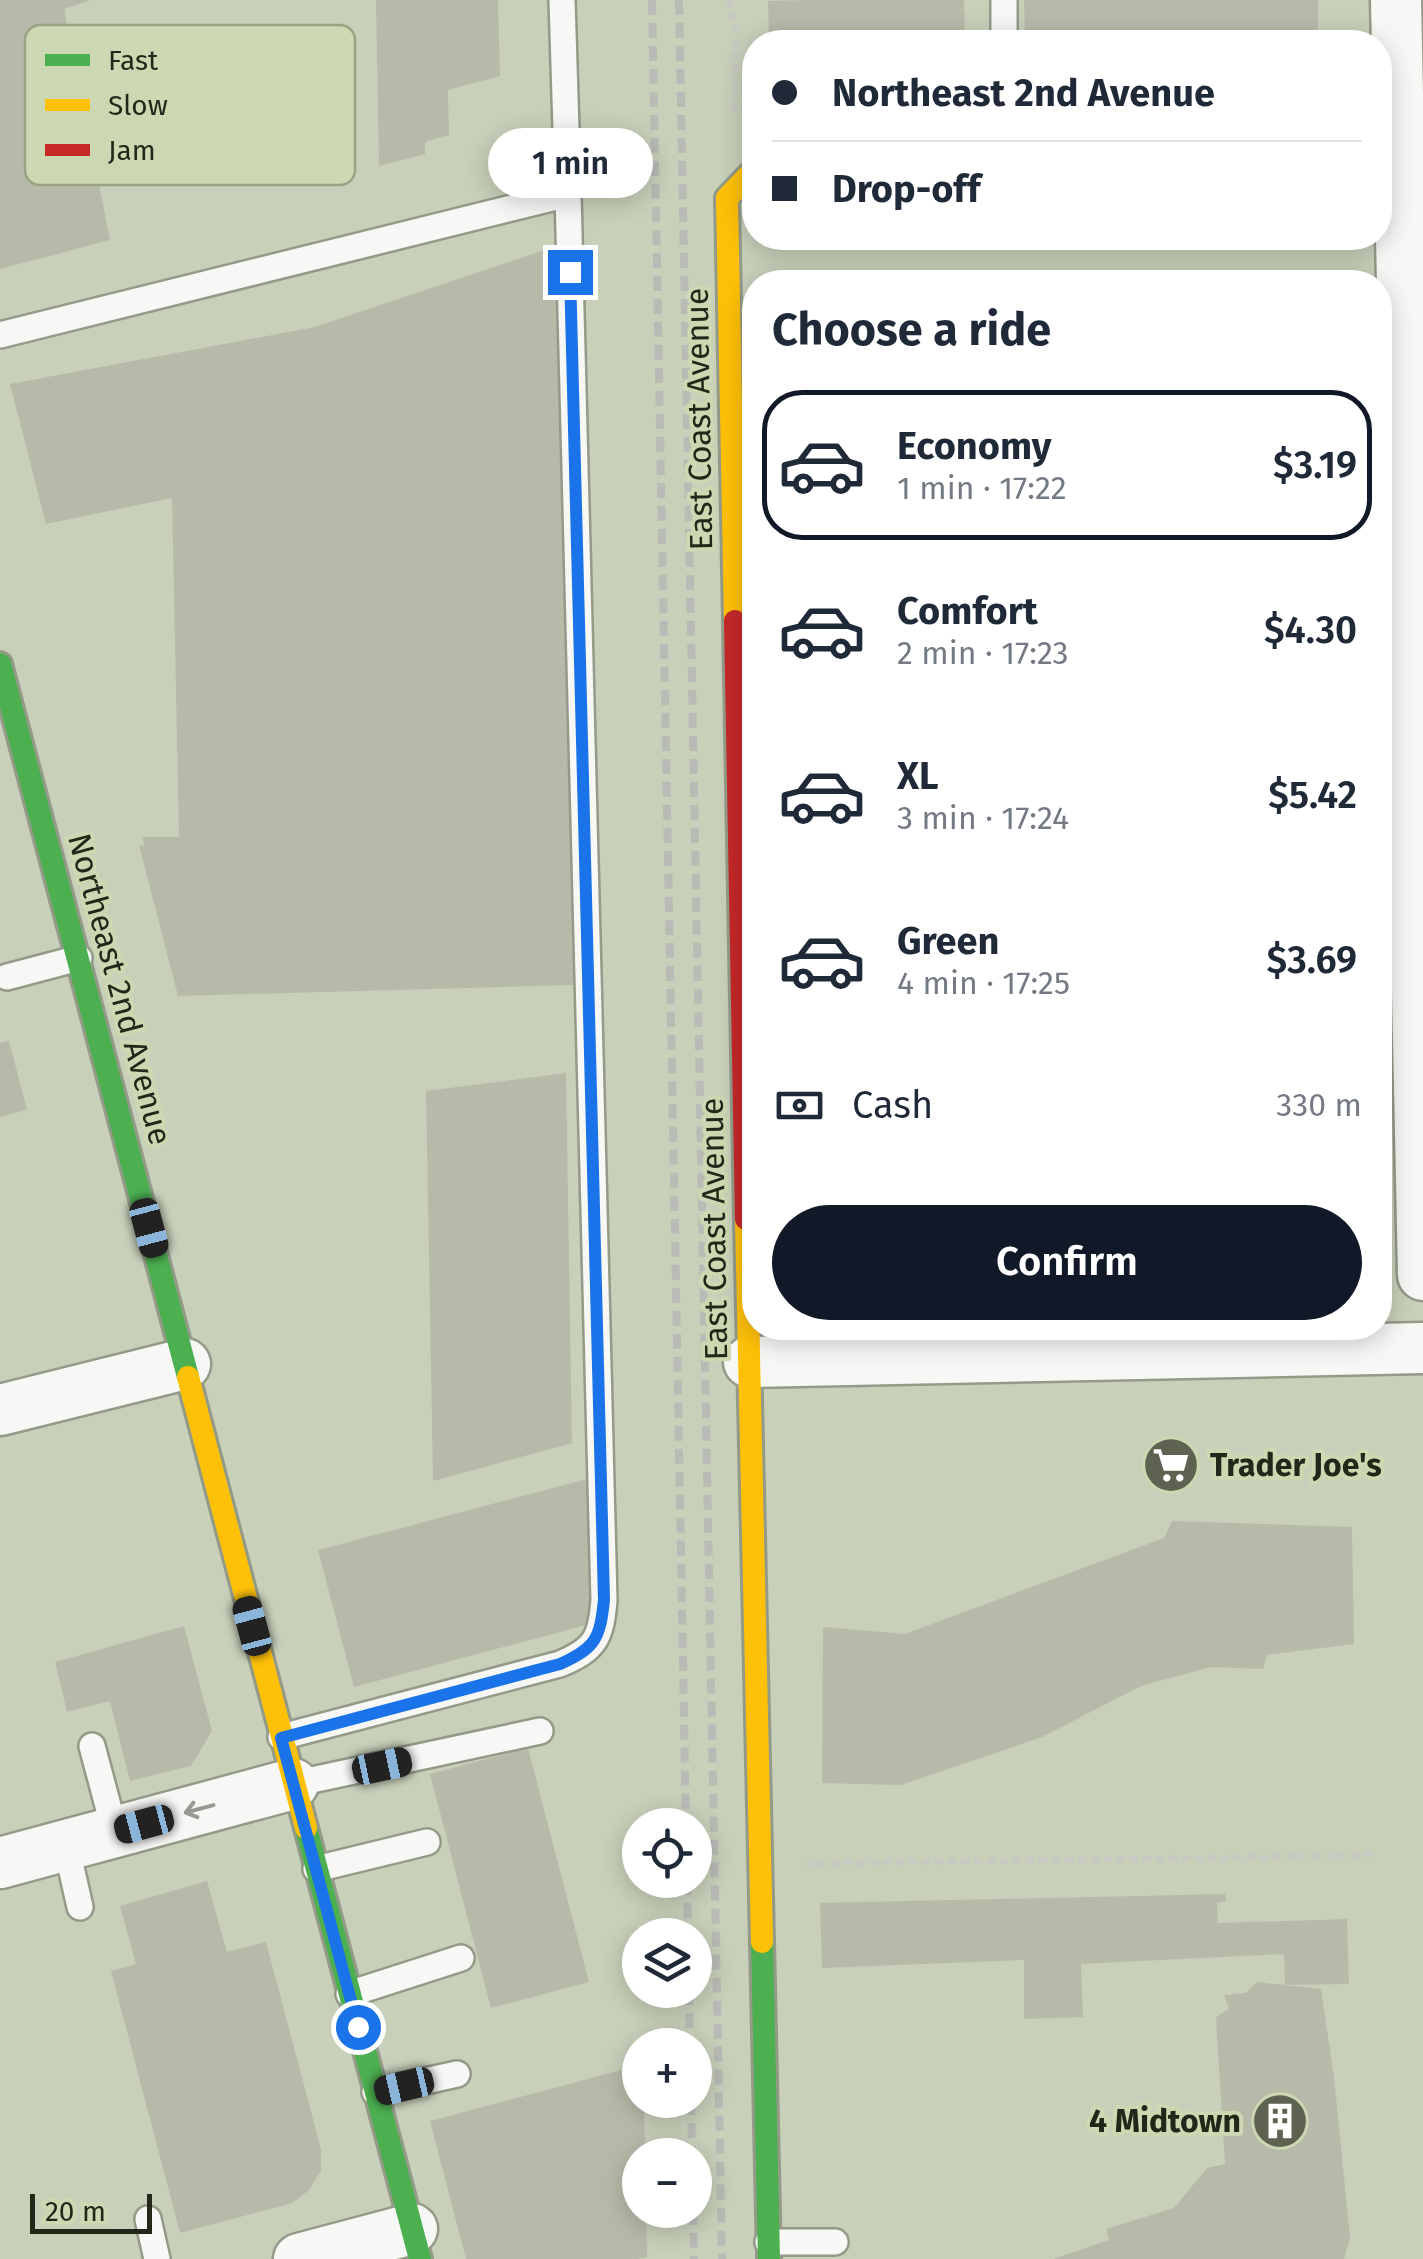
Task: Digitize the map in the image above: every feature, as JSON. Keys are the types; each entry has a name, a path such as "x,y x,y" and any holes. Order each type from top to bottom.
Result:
{"street":[{"path":"1392,93 1396,0"},
{"path":"1392,179 1418,702 1423,1275"},
{"name":"East Coast Avenue","path":"742,182 727,198 742,992"},
{"name":"Northeast 2nd Avenue","path":"0,664 416,2244"},
{"name":"East Coast Avenue","path":"749,1340 769,2250"},
{"path":"749,1362 1423,1348"},
{"path":"0,1410 185,1364"},
{"path":"0,1862 116,1832 287,1761"},
{"path":"300,2259 416,2244"}],"lane":[{"path":"287,1761 560,1664 594,1644 601,1628 604,1600 562,0"},
{"path":"1004,0 1004,30"},
{"path":"0,335 568,194"},
{"path":"7,978 79,958"},
{"path":"287,1761 540,1731"},
{"path":"92,1746 116,1832"},
{"path":"316,1869 426,1842"},
{"path":"66,1845 80,1907"},
{"path":"349,1994 461,1958"},
{"path":"375,2092 457,2074"},
{"path":"148,2219 158,2259"},
{"path":"769,2250 835,2242"}],"path":[{"path":"729,0 736,32 734,108 742,108"},
{"path":"802,1864 1374,1855"}],"building":[{"path":"0,0 91,0 64,9 67,25 25,25 25,185 99,185 110,240 0,269"},
{"path":"376,0 498,0 500,76 448,90 449,135 425,142 425,154 379,166"},
{"path":"964,0 965,30 769,30 768,1"},
{"path":"1024,0 1318,0 1318,30 1025,30"},
{"path":"562,244 574,985 178,996 139,845 145,846 142,837 179,837 172,498 46,524 10,384 315,327"},
{"path":"9,1041 27,1110 0,1117 0,1043"},
{"path":"566,1073 572,1443 433,1481 426,1091"},
{"path":"587,1479 590,1624 354,1687 318,1550"},
{"path":"1172,1521 1352,1527 1354,1644 1267,1655 1263,1669 1211,1667 1141,1686 1042,1737 901,1785 822,1783 823,1627 905,1634 1164,1538"},
{"path":"184,1626 212,1731 191,1766 130,1781 110,1701 67,1712 55,1662"},
{"path":"528,1748 589,1982 491,2008 430,1774"},
{"path":"207,1881 227,1952 266,1942 321,2149 321,2171 309,2190 292,2203 180,2233 111,1971 136,1964 120,1906"},
{"path":"1225,1894 1226,1901 1217,1903 1218,1923 1347,1919 1349,1984 1285,1985 1284,1954 1081,1964 1083,2017 1024,2019 1024,1960 822,1968 820,1903"},
{"name":"4 Midtown","path":"1257,1982 1321,1989 1350,2238 1344,2259 1053,2259 1109,2240 1106,2229 1174,2208 1207,2168 1225,2164 1216,2017 1229,2009 1224,1995 1246,1993"},
{"path":"622,2070 622,2118 644,2118 645,2138 622,2138 622,2228 646,2228 647,2257 466,2259 430,2121"}],"railway":[{"path":"652,0 686,1808"},
{"path":"679,0 722,2259"},
{"path":"687,1898 688,1918"},
{"path":"689,2008 690,2028"},
{"path":"691,2118 692,2138"},
{"path":"693,2228 694,2259"}],"traffic: fast":[{"path":"0,664 188,1377"},
{"path":"306,1828 420,2259"},
{"path":"762,1942 769,2259"}],"traffic: slow":[{"path":"735,621 727,198 742,182"},
{"path":"749,1340 762,1942"},
{"path":"188,1377 306,1828"}],"traffic: jam":[{"path":"735,621 742,1002"}],"place":[{"name":"Trader Joe's","path":"1171,1465"},
{"name":"4 Midtown","path":"1280,2121"}],"route":[{"path":"358,2027 281,1738 560,1664 594,1644 601,1628 604,1600 570,272"}]}
